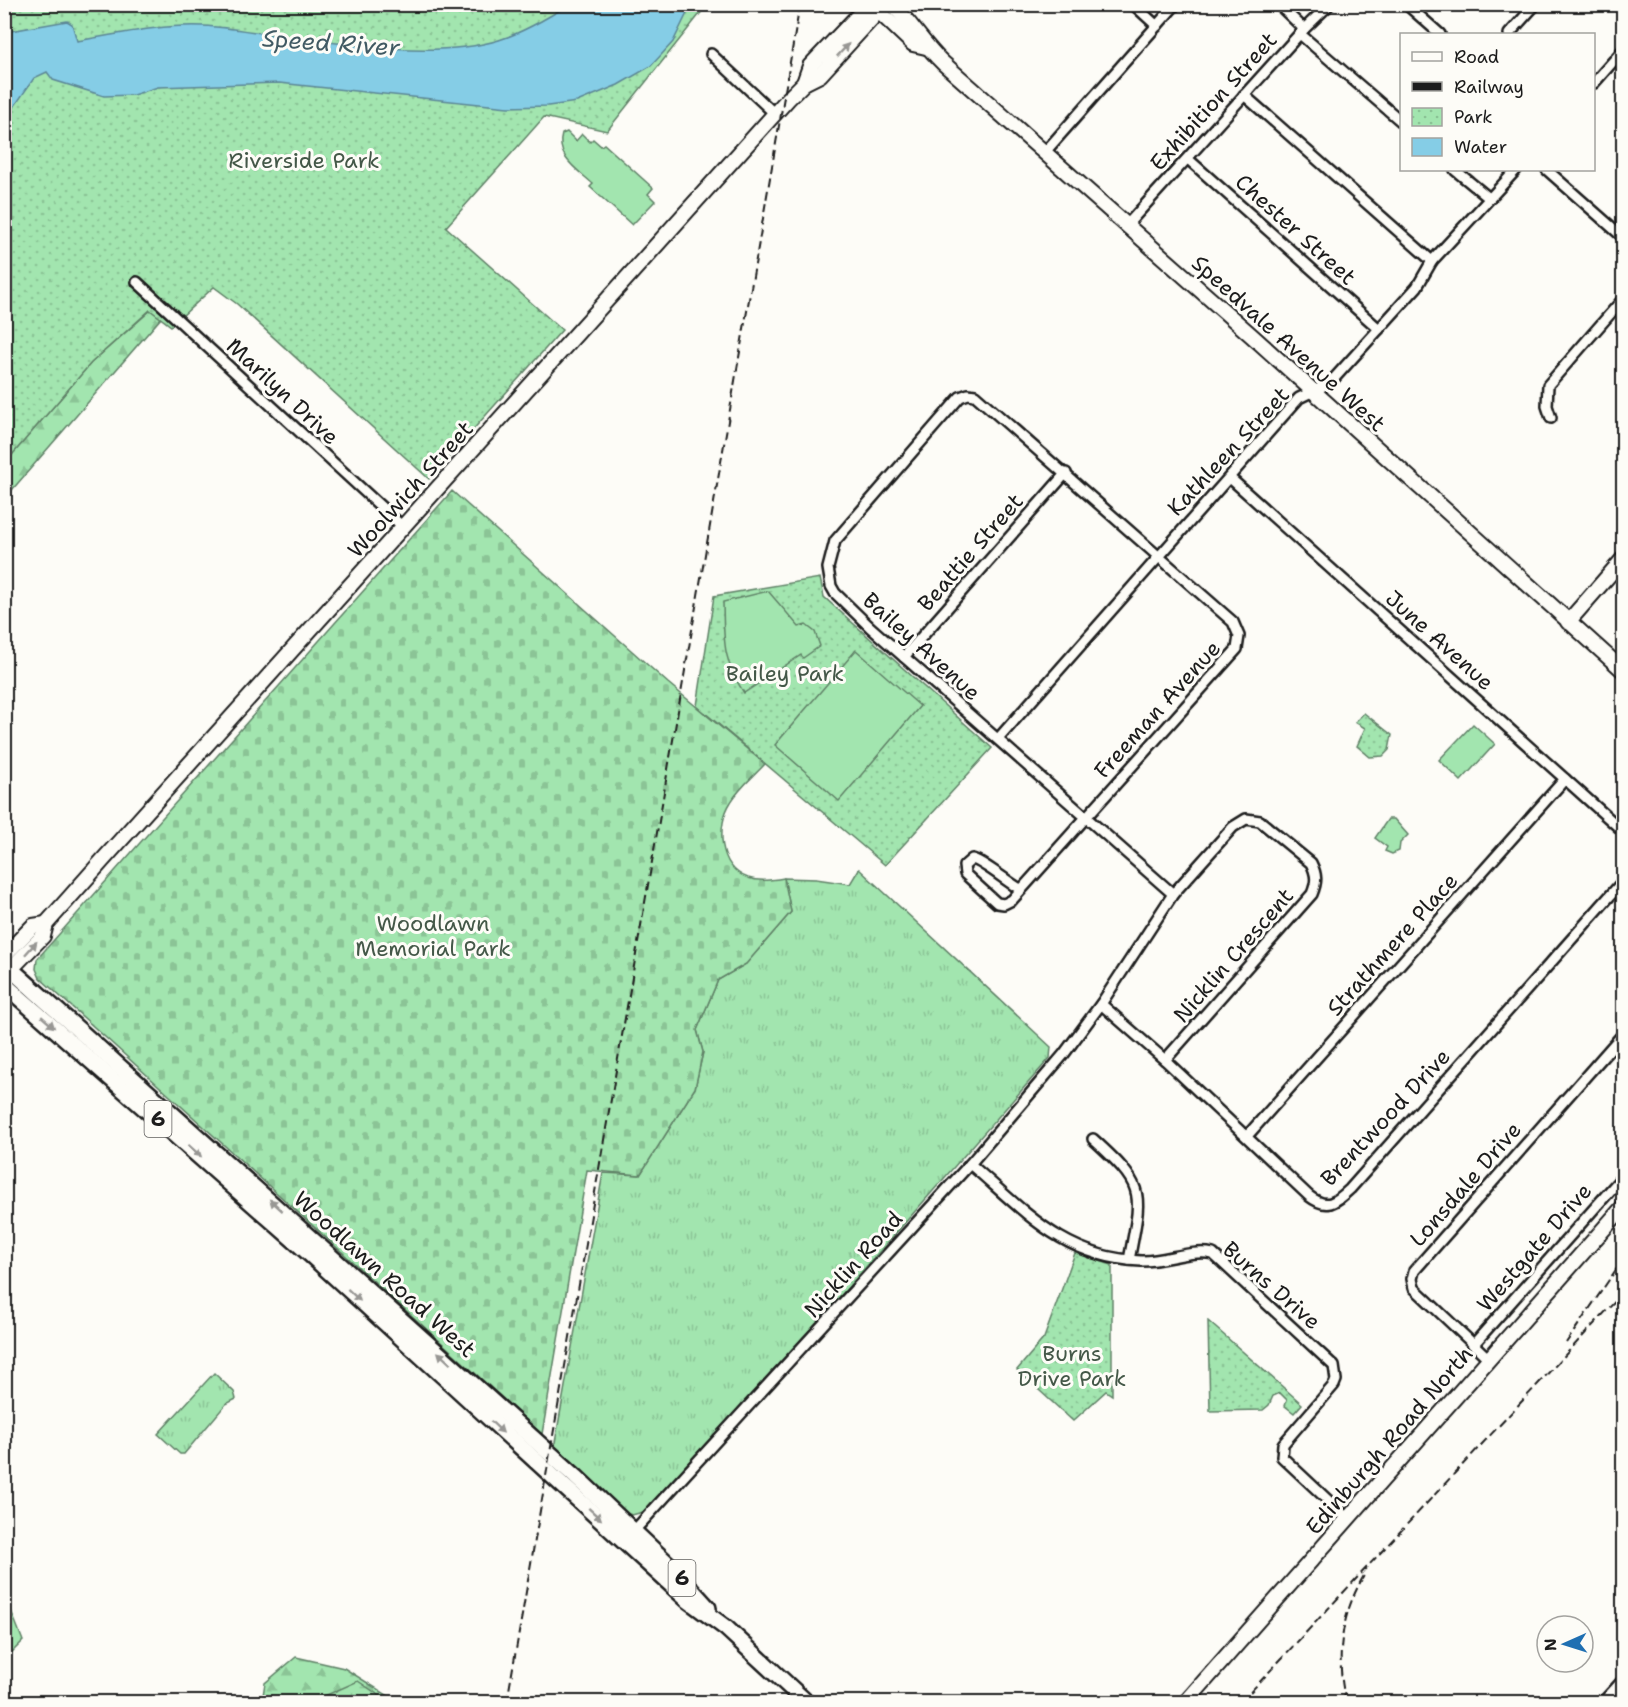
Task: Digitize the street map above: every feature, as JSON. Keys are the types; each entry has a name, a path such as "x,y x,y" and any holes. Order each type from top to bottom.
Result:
{"main road":[{"name":"Speedvale Avenue West","path":"892,4 920,36 926,47 1623,671"},
{"name":"Speedvale Avenue West","path":"876,6 913,44 926,47"},
{"name":"Woolwich Street","path":"6,966 43,936 46,924 775,114 804,83 820,75 876,6"},
{"path":"1568,622 1623,558"},
{"name":"Woodlawn Road West","path":"6,966 298,1225 629,1537 688,1600 726,1628 806,1702"},
{"name":"Woodlawn Road West","path":"4,984 629,1537"},
{"name":"Edinburgh Road North","path":"1186,1702 1623,1206"}],"street":[{"path":"1133,4 1157,26"},
{"path":"1044,153 1176,4"},
{"path":"1278,4 1302,31 1400,121"},
{"name":"Exhibition Street","path":"1126,226 1302,31 1330,4"},
{"path":"1406,4 1439,33"},
{"path":"1510,33 1536,4"},
{"path":"1595,81 1623,49"},
{"path":"711,54 775,114"},
{"path":"1244,95 1432,261"},
{"name":"Chester Street","path":"1188,159 1378,329"},
{"path":"1456,171 1489,198"},
{"name":"Kathleen Street","path":"998,739 1299,398 1314,393 1330,383 1417,286 1432,261 1515,171"},
{"path":"1547,171 1623,238"},
{"name":"Marilyn Drive","path":"137,282 403,527"},
{"path":"1551,418 1547,406 1548,384 1623,298"},
{"name":"Freeman Avenue","path":"968,394 975,395 1233,621 1239,636 1237,649 1012,900 1004,904 997,903 965,874 964,866 972,859 978,859 1003,880 1020,889"},
{"name":"Bailey Avenue","path":"968,394 960,398 835,541 830,558 831,586 835,593 904,657 1173,894"},
{"name":"Beattie Street","path":"904,657 1066,473"},
{"name":"June Avenue","path":"1230,478 1623,832"},
{"name":"Strathmere Place","path":"1248,1136 1565,779"},
{"name":"Nicklin Crescent","path":"1101,1004 1173,894 1233,827 1246,819 1260,821 1287,842 1311,863 1316,873 1312,894 1165,1060"},
{"name":"Brentwood Drive","path":"1101,1004 1248,1136 1318,1203 1328,1205 1337,1202 1623,880"},
{"name":"Nicklin Road","path":"629,1537 970,1164 1064,1054 1101,1004"},
{"name":"Lonsdale Drive","path":"1489,1359 1414,1288 1412,1279 1414,1271 1623,1033"},
{"path":"1093,1140 1126,1170 1138,1194 1130,1260"},
{"name":"Burns Drive","path":"970,1164 1056,1237 1098,1255 1130,1260 1159,1260 1203,1253 1213,1254 1334,1366 1336,1380 1334,1385 1283,1444 1281,1453 1282,1457 1317,1492 1348,1519"},
{"name":"Westgate Drive","path":"1473,1345 1623,1175"},
{"path":"1603,1702 1623,1679"}],"green space":[{"name":"Riverside Park","path":"18,4 707,5 607,131 544,117 446,227 562,330 429,479 237,304 214,287 171,326 150,310 91,363 5,463 4,9"},
{"path":"567,132 576,141 582,134 590,142 593,139 601,146 604,144 653,188 648,194 655,201 632,225 590,187 593,184 569,162 562,150 561,142 562,134"},
{"path":"151,310 161,318 5,498 5,463 91,363"},
{"name":"Woodlawn Memorial Park","path":"452,491 668,683 765,764 742,787 726,811 722,833 723,844 725,855 738,873 752,879 784,878 791,912 746,964 718,980 697,1030 703,1052 695,1088 640,1175 587,1170 542,1434 40,978 36,969 37,959"},
{"name":"Bailey Park","path":"820,578 824,597 992,748 885,865 697,706 714,596"},
{"path":"768,591 799,627 806,625 815,632 820,646 803,658 801,655 744,693 728,660 724,639 723,602"},
{"path":"856,650 920,706 839,801 775,745"},
{"path":"1364,713 1392,735 1389,750 1383,756 1370,757 1357,746 1365,728 1355,722"},
{"path":"1473,724 1495,744 1461,781 1439,760"},
{"path":"1388,819 1394,819 1408,835 1400,843 1399,851 1392,854 1385,851 1387,847 1375,838"},
{"path":"859,869 1051,1047 1050,1058 748,1401 643,1512 632,1515 622,1512 554,1448 603,1173 640,1175 695,1088 703,1052 697,1030 718,980 746,964 791,912 784,878 816,879 850,884"},
{"name":"Burns Drive Park","path":"1075,1253 1112,1265 1112,1395 1106,1391 1073,1421 1017,1370 1044,1338"},
{"path":"1208,1321 1302,1404 1294,1413 1285,1406 1287,1400 1280,1393 1273,1396 1269,1405 1263,1410 1210,1411"},
{"path":"214,1373 234,1392 236,1399 226,1404 184,1454 180,1454 158,1434"},
{"path":"4,1593 23,1641 5,1659 4,1659"},
{"path":"296,1657 344,1668 398,1702 262,1702 265,1683"},
{"path":"358,1681 389,1702 311,1702"}],"water":[{"name":"Speed River","path":"568,5 691,5 673,42 651,66 618,85 577,102 548,106 508,107 279,83 158,87 133,95 104,96 53,80 47,72 34,78 5,120 5,32 67,21 72,24 77,41 156,28 204,26 384,48 445,49 473,46 508,37 535,25"}],"railway":[{"path":"507,1702 800,4"},
{"path":"1566,1343 1624,1258"},
{"path":"1241,1702 1624,1292"},
{"path":"1346,1702 1341,1669 1342,1636 1350,1604 1365,1574"}]}
